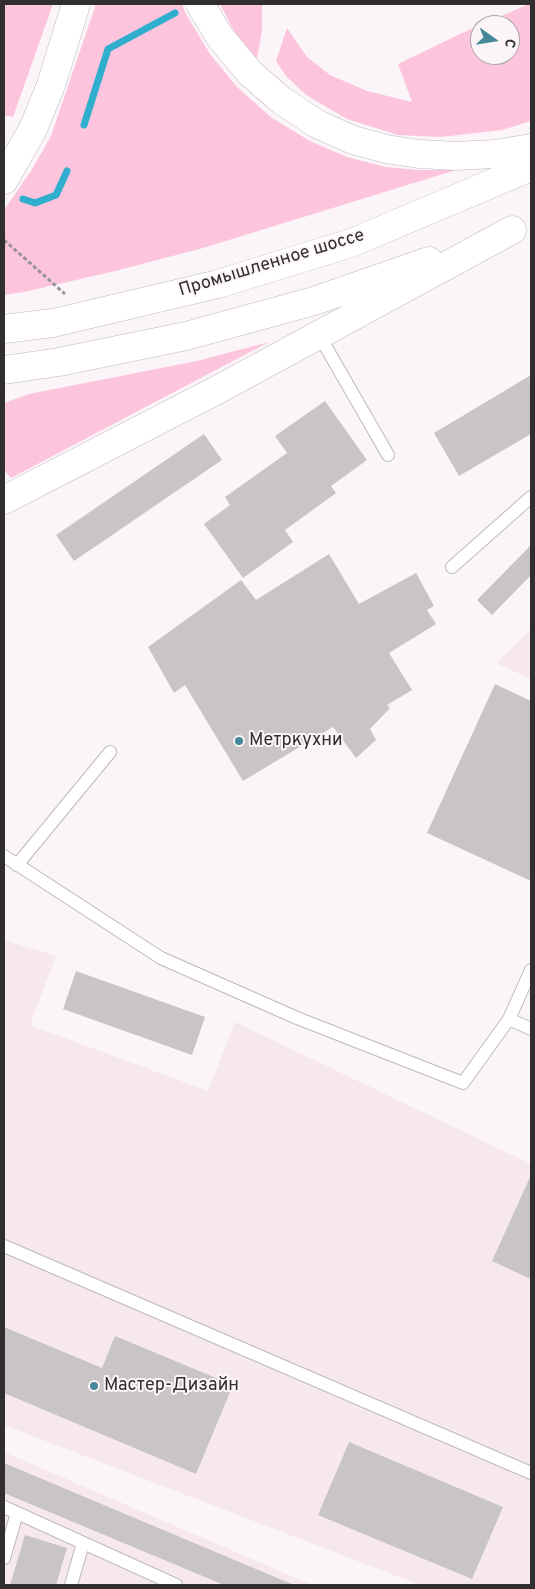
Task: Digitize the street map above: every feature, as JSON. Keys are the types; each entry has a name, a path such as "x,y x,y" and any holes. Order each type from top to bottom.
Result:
{"main road":[{"path":"4,180 33,129 51,84 76,4"},
{"path":"200,4 220,37 250,73 281,100 317,124 353,140 386,149 420,154 456,156 495,154 531,148"},
{"name":"Промышленное шоссе","path":"4,329 53,323 218,284 351,243 531,168"},
{"path":"4,500 219,389 522,226"},
{"path":"4,370 59,362 186,336 314,301 522,226"},
{"path":"4,379 59,362"}],"lane":[{"path":"319,335 388,455"},
{"path":"452,568 531,496"},
{"path":"17,865 110,752"},
{"path":"4,856 161,958 298,1018 463,1083 509,1019 531,970"},
{"path":"509,1019 531,1030"},
{"path":"4,1246 531,1473"},
{"path":"4,1507 176,1585"},
{"path":"4,1558 17,1513"},
{"path":"70,1585 84,1543"}],"path":[{"path":"4,240 88,314"}],"shaded area":[{"path":"4,4 53,4 13,117 4,115"},
{"path":"96,4 182,4 210,54 237,87 272,118 310,141 347,157 386,167 418,170 456,170 203,248 115,271 4,295 4,210 31,171 51,136"},
{"path":"220,4 262,4 262,30 257,59 234,31"},
{"path":"531,4 531,121 502,130 441,137 398,135 347,119 306,95 286,76 276,61 287,28 307,57 330,75 367,91 412,102 398,64 470,29 470,65 520,65 520,15 503,15"},
{"path":"269,342 11,478 4,470 4,403 29,394 197,361"},
{"path":"531,629 531,679 496,663"},
{"path":"4,940 56,956 30,1025 208,1091 235,1022 531,1164 531,1585 420,1585 4,1425"},
{"path":"4,1452 312,1585 4,1585"}],"building":[{"path":"531,375 531,434 459,476 434,433"},
{"path":"325,401 367,460 331,486 336,493 285,530 293,542 243,578 204,524 230,505 225,497 287,453 275,436"},
{"path":"204,434 222,460 74,561 56,535"},
{"path":"531,545 531,575 492,615 477,600"},
{"path":"329,554 359,604 416,573 434,606 427,610 436,624 389,653 412,690 387,705 390,708 370,729 376,740 356,758 333,727 243,781 185,685 174,693 148,647 241,580 256,600"},
{"path":"495,684 531,701 531,881 427,833"},
{"path":"76,971 205,1017 192,1055 63,1009"},
{"path":"531,1175 531,1279 492,1261"},
{"path":"4,1327 102,1368 115,1336 233,1385 196,1474 4,1393"},
{"path":"349,1442 503,1507 472,1579 318,1515"},
{"path":"4,1463 294,1585 224,1585 4,1493"},
{"path":"25,1535 67,1548 56,1585 10,1585"}],"waterway":[{"path":"84,125 108,49 175,13"},
{"path":"23,199 35,203 56,195 67,171"}],"place":[{"name":"Метркухни","path":"239,741"},
{"name":"Мастер-Дизайн","path":"94,1386"}]}
